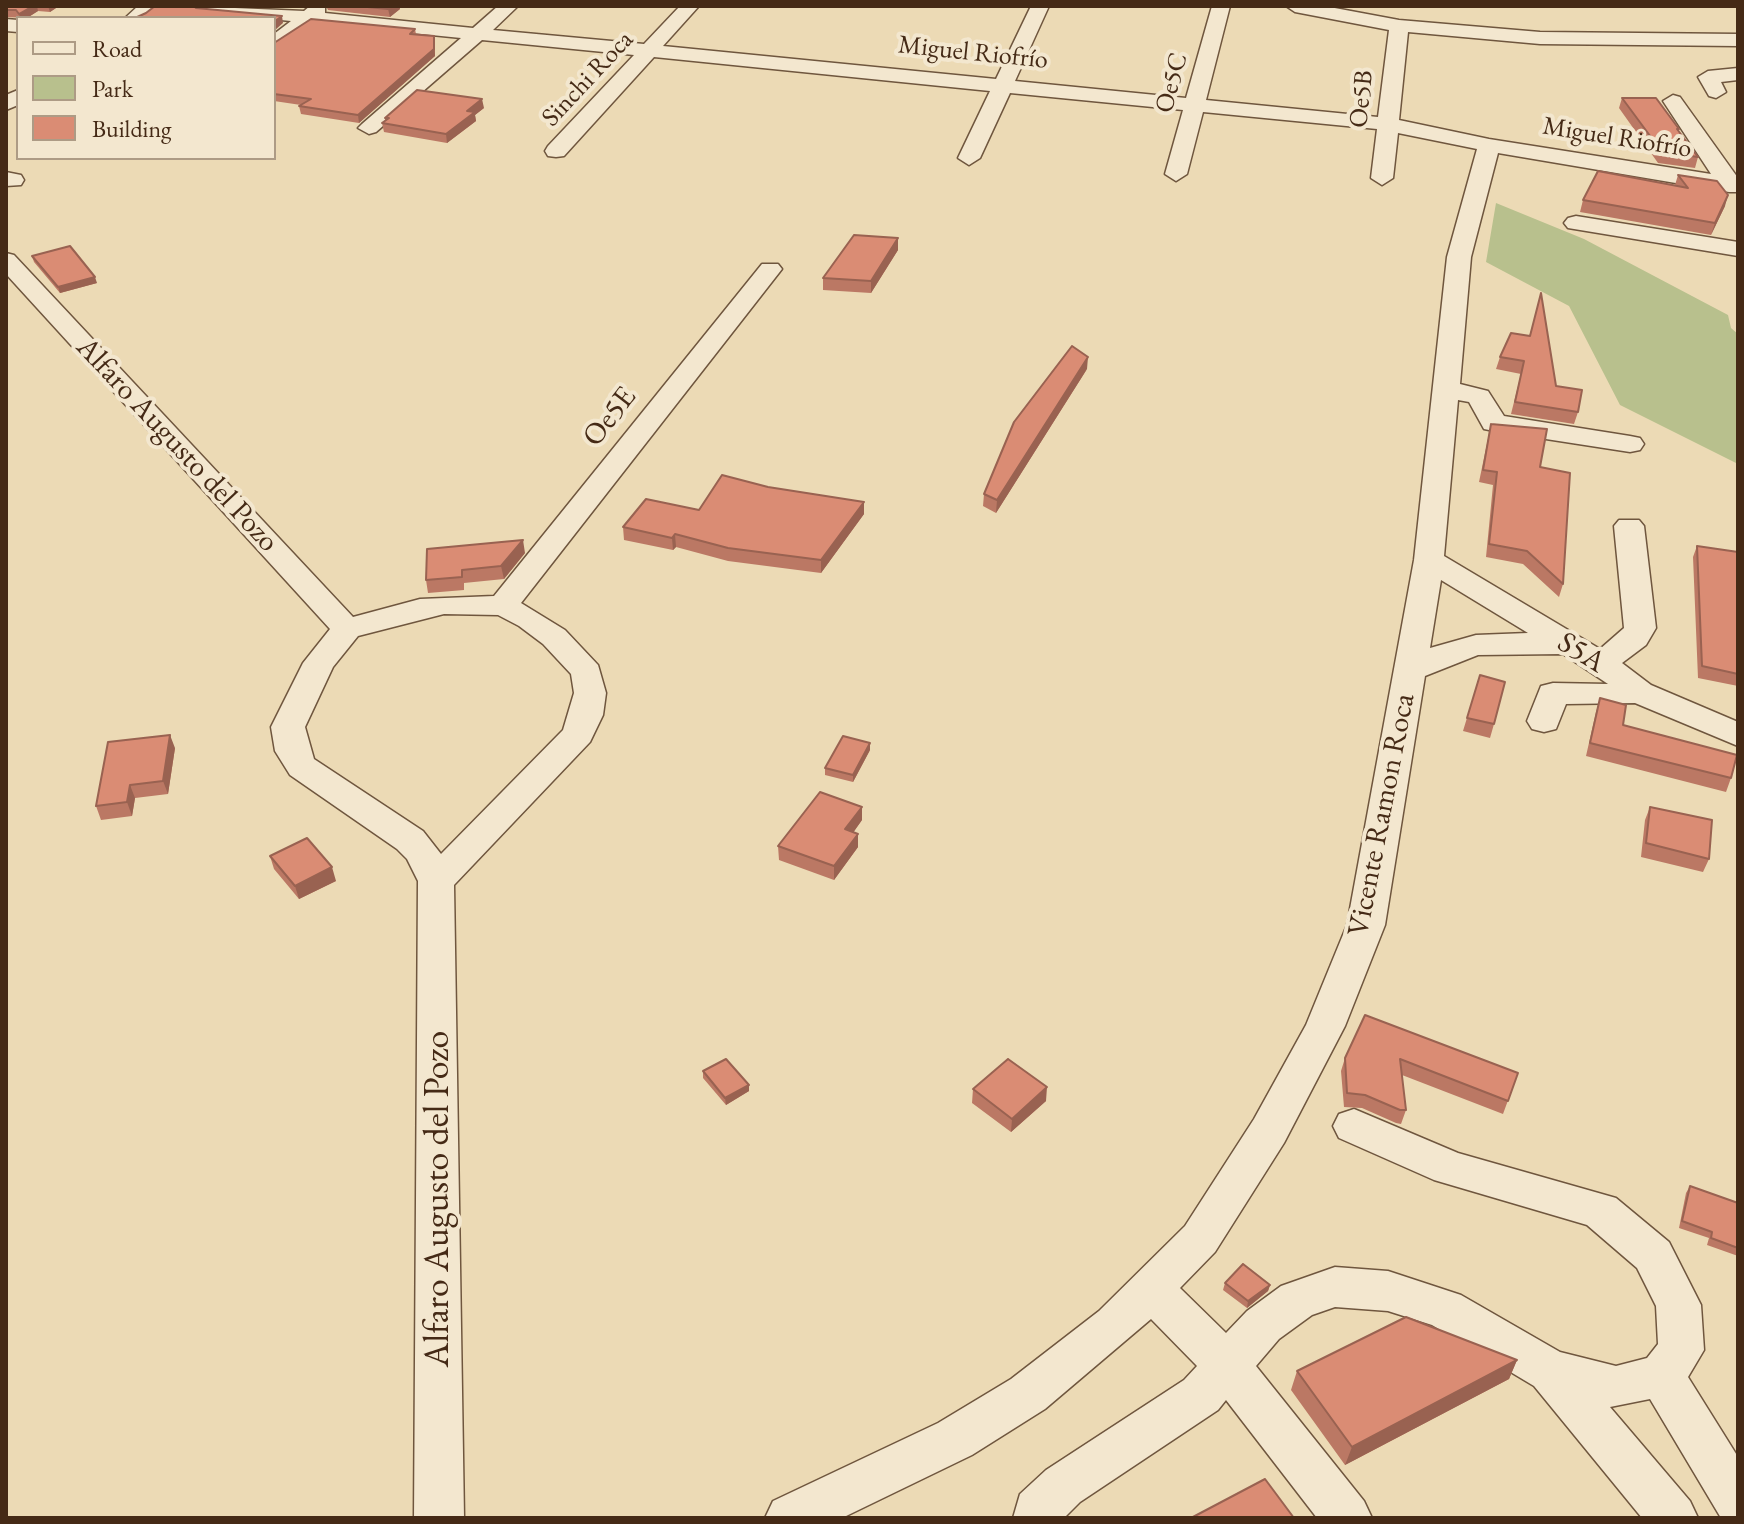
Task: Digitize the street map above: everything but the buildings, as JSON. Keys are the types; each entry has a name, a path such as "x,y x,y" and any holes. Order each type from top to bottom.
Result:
{"street":[{"name":"Miguel Riofrío","path":"198,6 314,11 481,33 1387,124 1489,145 1733,185"},
{"path":"369,128 509,6"},
{"name":"Sinchi Roca","path":"556,151 690,6"},
{"path":"969,158 1040,6"},
{"name":"Oe5C","path":"1176,174 1221,6"},
{"path":"1295,6 1399,26 1540,38 1738,40"},
{"path":"276,41 314,11"},
{"name":"Oe5B","path":"1382,178 1399,26"},
{"path":"1716,92 1708,77 1738,74"},
{"path":"1673,101 1733,185"},
{"name":"Vicente Ramon Roca","path":"790,1518 955,1439 1028,1394 1115,1325 1200,1239 1269,1131 1325,1026 1366,925 1429,560 1459,257 1489,145"},
{"path":"1576,223 1738,249"},
{"name":"Alfaro Augusto del Pozo","path":"9,267 347,629 319,663 297,702 288,727 292,751 302,767 410,840 422,852 436,881 439,1518"},
{"name":"Oe5E","path":"503,606 770,269"},
{"path":"1446,388 1479,397 1494,423 1630,444"},
{"path":"1601,663 1635,638 1640,628 1629,526"},
{"name":"S5A","path":"1429,560 1601,663 1639,692 1738,735"},
{"path":"347,629 420,608 444,605 503,606 530,619 554,637 587,672 590,693 578,734 436,881"},
{"path":"1410,671 1439,656 1476,645 1512,642 1569,644"},
{"path":"1544,721 1553,693 1612,695 1639,692"},
{"path":"1038,1518 1037,1511 1063,1486 1201,1395 1263,1325 1297,1300 1335,1287 1388,1291 1445,1309 1550,1371 1616,1387 1661,1375 1681,1350 1678,1305 1653,1255 1601,1211 1449,1168 1354,1126"},
{"path":"1150,1288 1229,1367 1347,1518"},
{"path":"1550,1371 1673,1518"},
{"path":"1661,1375 1738,1501"}],"green space":[{"path":"1496,203 1584,239 1728,315 1731,328 1738,334 1738,464 1620,405 1569,306 1486,262"}]}
